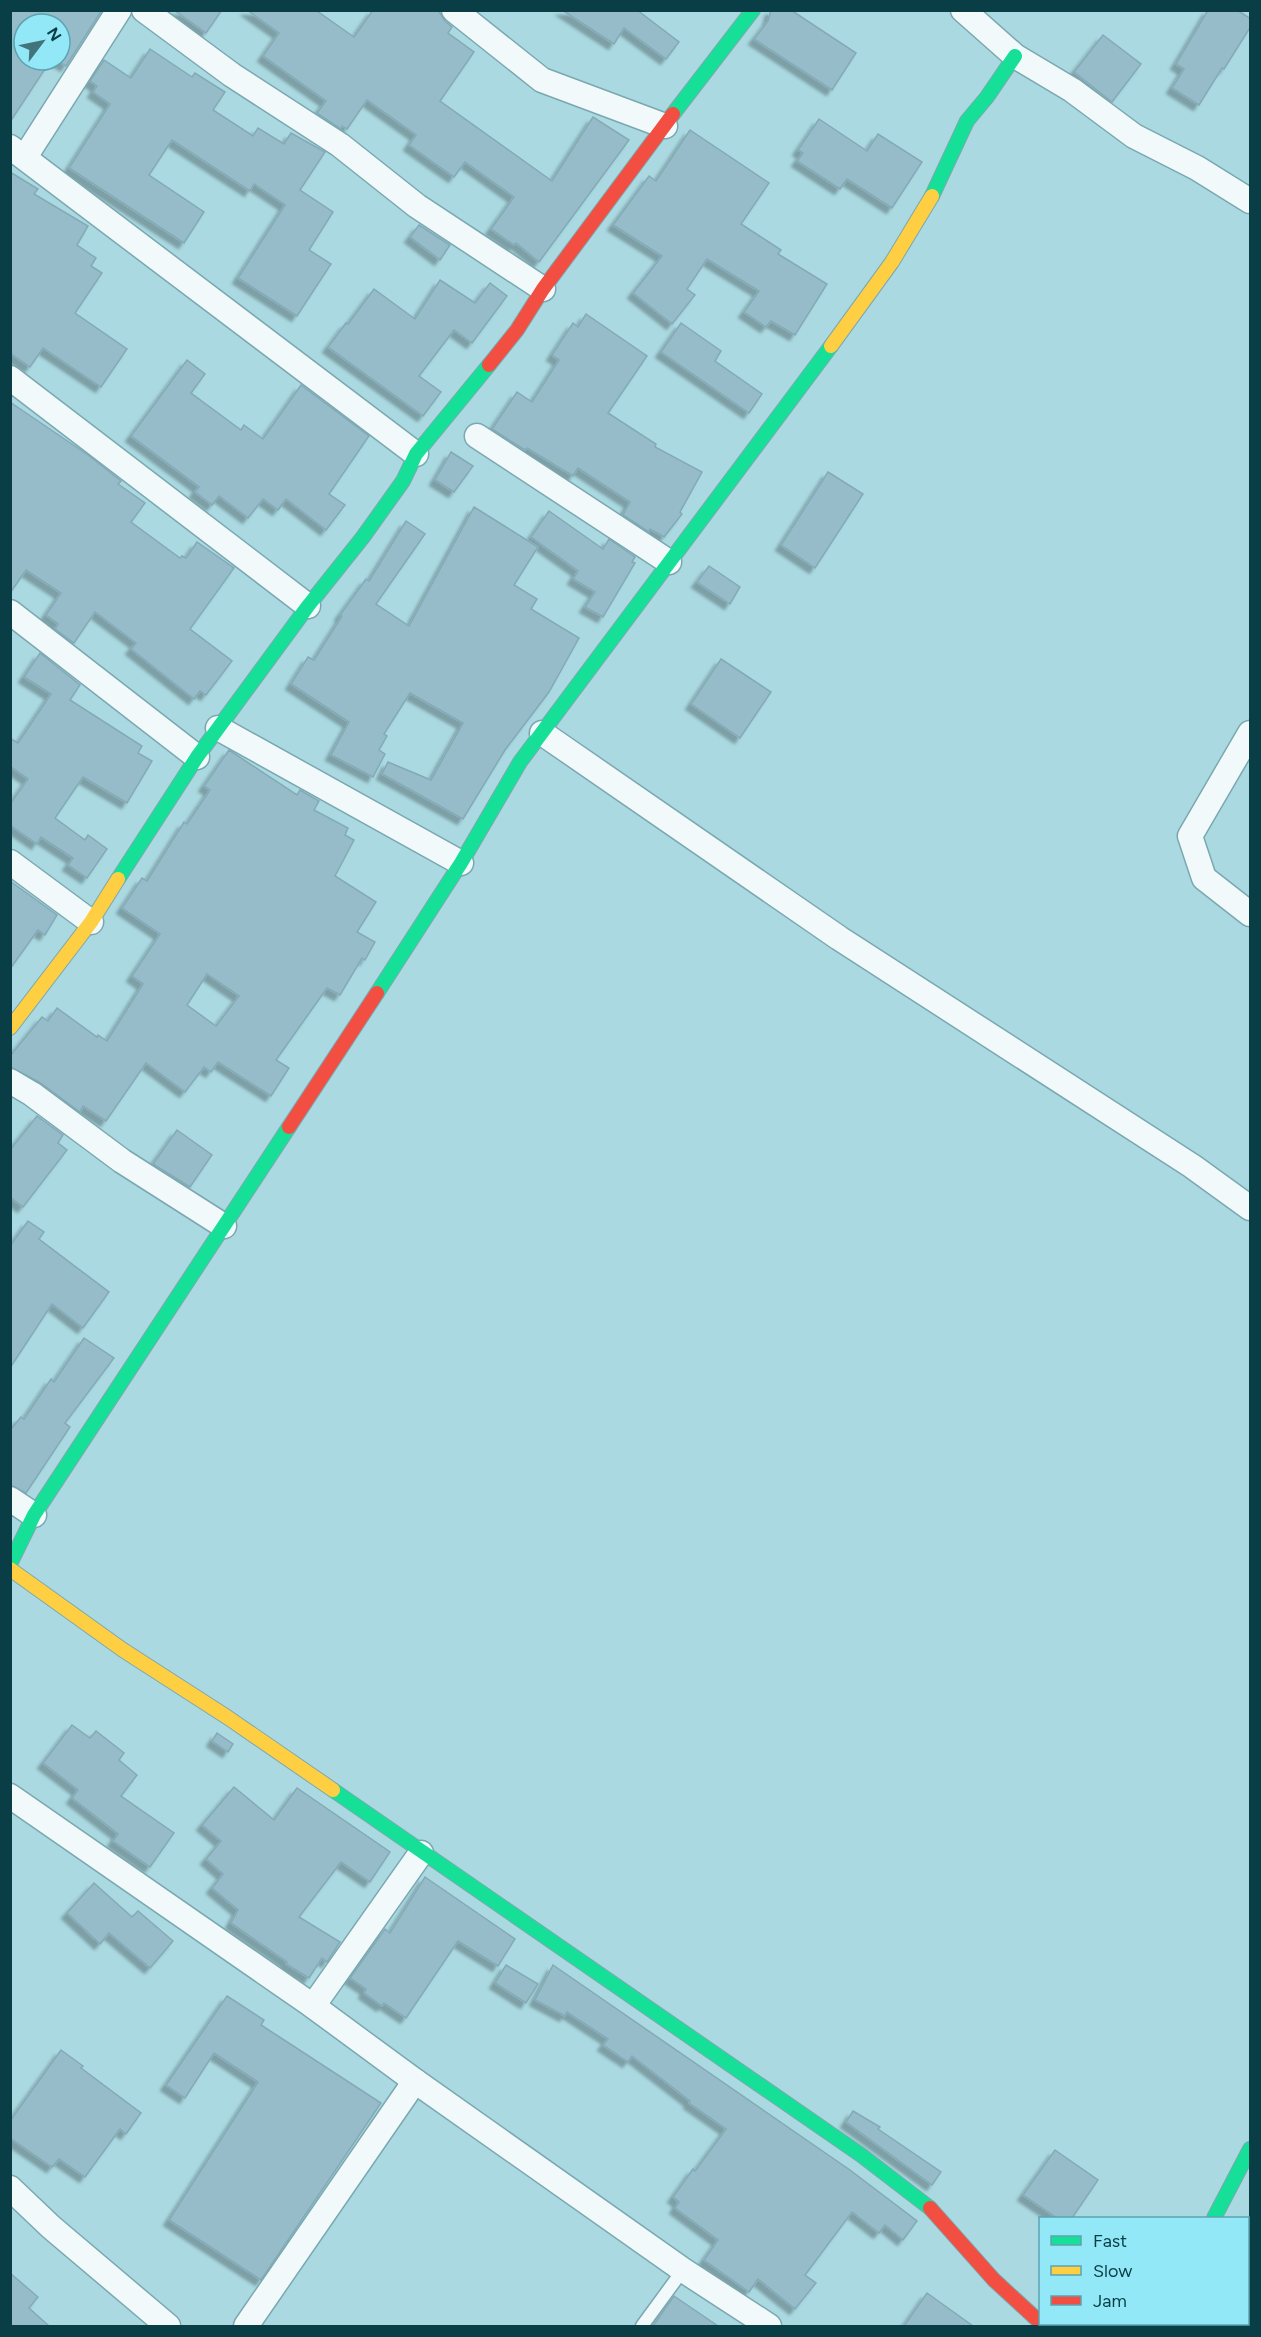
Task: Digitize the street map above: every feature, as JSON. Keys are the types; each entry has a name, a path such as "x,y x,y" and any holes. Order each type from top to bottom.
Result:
{"street":[{"path":"119,10 18,152 417,454"},
{"path":"144,10 232,75 340,145 417,206 543,289"},
{"path":"454,10 542,80 665,126"},
{"path":"10,1028 91,922 197,757 308,606 363,537 403,481 417,454 518,330 543,289 624,178 753,10"},
{"path":"963,10 1015,56 1072,90 1134,136 1197,168 1251,201"},
{"path":"10,1564 34,1515 461,863 520,762 801,388 892,261 927,206 967,122 1015,56"},
{"path":"10,378 308,606"},
{"path":"477,435 669,562"},
{"path":"10,612 197,757"},
{"path":"218,728 461,863"},
{"path":"542,733 839,938 1192,1166 1251,1208"},
{"path":"1251,733 1190,836 1204,878 1251,914"},
{"path":"10,862 91,922"},
{"path":"10,1081 33,1094 122,1161 224,1226"},
{"path":"10,1499 34,1515"},
{"path":"10,1569 123,1650 227,1717 421,1853 769,2089 914,2195 932,2209 994,2280 1039,2321"},
{"path":"10,1796 313,2006 415,2081 683,2270 769,2326"},
{"path":"313,2006 421,1853"},
{"path":"246,2326 415,2081"},
{"path":"1215,2217 1251,2149"},
{"path":"10,2188 51,2227 168,2326"}],"lane":[{"path":"642,2326 683,2270"}],"building":[{"path":"10,10 102,10 72,57 72,12 12,12 12,72 43,72 10,122"},
{"path":"174,10 222,10 206,33"},
{"path":"247,10 317,11 354,37 373,10 438,10 452,27 448,33 474,52 440,101 552,181 593,117 629,140 539,262 516,243 514,245 491,229 514,197 465,162 454,177 409,145 416,135 367,100 347,129 342,126 341,129 317,113 326,101 263,56 279,33"},
{"path":"562,10 637,10 679,42 666,59 624,28 614,44"},
{"path":"771,10 791,10 856,53 832,90 754,39 768,21"},
{"path":"1208,10 1237,10 1251,19 1251,26 1199,105 1172,88 1184,69 1176,64"},
{"path":"1103,35 1141,64 1112,102 1074,72"},
{"path":"150,49 192,77 195,73 225,92 213,110 253,136 258,128 284,144 291,133 325,152 300,190 333,212 309,250 331,264 297,316 238,278 285,205 254,184 250,191 172,140 149,175 204,212 184,243 69,168 110,104 93,92 97,86 90,81 104,60 131,78"},
{"path":"819,119 867,151 878,134 922,162 892,208 847,179 840,189 797,161 803,153 798,150"},
{"path":"690,130 769,183 741,224 781,250 778,254 827,284 795,335 771,321 766,327 744,312 759,291 707,259 687,289 695,295 672,324 633,293 662,256 613,225 649,176 656,181"},
{"path":"10,172 38,189 34,194 88,226 77,245 96,258 91,266 102,273 75,313 127,349 101,387 43,348 30,367 10,353"},
{"path":"419,225 450,245 440,260 410,237"},
{"path":"440,280 475,303 490,283 507,296 472,343 454,330 419,376 441,392 423,416 328,347 374,289 415,319"},
{"path":"586,314 647,356 608,413 656,444 655,447 702,472 680,512 682,514 664,537 650,529 649,532 623,515 630,502 578,468 573,476 492,429 517,392 532,402 559,360 552,355 573,323 578,327"},
{"path":"681,323 721,351 715,361 762,394 749,413 661,352"},
{"path":"187,360 205,374 191,393 241,430 244,425 263,439 301,385 369,436 329,494 345,505 326,530 286,499 278,510 263,499 248,518 219,496 212,505 195,492 199,487 131,436"},
{"path":"10,402 88,455 121,481 118,484 145,503 131,522 180,558 182,556 186,558 197,542 234,568 190,629 232,661 206,695 200,691 194,699 131,649 136,643 95,612 74,643 55,629 58,624 46,615 61,593 26,570 10,593"},
{"path":"451,452 473,466 454,492 435,480"},
{"path":"828,472 863,494 815,568 781,545"},
{"path":"474,507 538,547 514,585 537,599 531,609 579,638 549,692 505,750 463,819 382,774 388,762 431,780 463,723 410,693 384,734 387,736 379,750 385,754 373,777 331,755 349,722 291,684 308,657 314,660 342,616 340,615 366,579 369,581 406,521 425,534 376,604 409,626"},
{"path":"549,511 603,549 609,539 635,557 632,562 635,563 603,617 585,607 595,592 573,579 578,571 531,537"},
{"path":"709,566 740,587 730,604 697,582"},
{"path":"40,653 80,685 70,700 142,746 138,753 152,761 127,803 83,777 55,818 85,840 88,835 107,849 87,878 68,865 73,858 41,837 37,844 10,825 10,804 28,779 10,766 10,738 18,743 51,694 24,677"},
{"path":"721,659 771,692 740,738 691,704"},
{"path":"229,750 297,795 300,790 319,801 314,810 348,828 345,835 354,840 335,876 376,902 357,932 375,942 365,960 362,958 340,995 327,988 276,1060 289,1068 271,1096 218,1062 211,1072 204,1067 185,1092 146,1063 106,1121 83,1106 80,1112 39,1082 10,1067 10,1056 42,1017 48,1021 57,1008 97,1037 98,1035 107,1041 143,984 132,976 160,934 122,908 142,878 147,881 184,822 187,824 210,790 204,786","holes":["207,974 239,996 216,1026 187,1005"]},
{"path":"10,881 57,915 45,935 38,930 10,969"},
{"path":"37,1116 63,1135 58,1143 67,1150 23,1207 10,1197 10,1150"},
{"path":"177,1130 212,1155 190,1187 153,1164"},
{"path":"28,1221 44,1232 39,1239 109,1292 83,1328 52,1304 10,1368 10,1246"},
{"path":"84,1338 114,1358 65,1423 70,1427 26,1493 10,1485 10,1430 21,1417 24,1419 51,1379 54,1382"},
{"path":"72,1725 90,1738 96,1731 124,1753 119,1760 137,1775 121,1796 174,1833 150,1867 113,1841 118,1834 72,1798 78,1790 43,1763"},
{"path":"217,1733 233,1744 228,1752 212,1741"},
{"path":"234,1787 274,1820 297,1788 390,1852 370,1882 341,1862 299,1917 340,1942 327,1962 322,1958 309,1978 286,1964 287,1962 231,1923 238,1910 212,1888 223,1874 206,1859 221,1841 202,1825"},
{"path":"425,1877 515,1939 498,1966 458,1941 406,2018 384,2003 382,2006 364,1993 366,1989 350,1978 385,1929 390,1933"},
{"path":"94,1883 132,1917 138,1911 173,1941 150,1968 109,1933 100,1944 67,1913"},
{"path":"506,1965 538,1984 526,2003 495,1983"},
{"path":"553,1965 850,2170 917,2221 903,2240 885,2225 879,2233 852,2212 805,2275 816,2283 795,2309 758,2279 749,2292 704,2260 718,2240 675,2208 679,2202 673,2197 726,2129 689,2103 690,2101 632,2056 628,2062 603,2045 608,2039 567,2012 565,2016 535,2000"},
{"path":"227,1996 264,2020 261,2025 381,2103 261,2280 169,2220 258,2082 214,2053 185,2098 166,2085"},
{"path":"61,2050 141,2113 126,2134 120,2129 85,2177 59,2159 52,2167 10,2138 10,2121"},
{"path":"853,2111 880,2127 878,2129 941,2172 932,2185 846,2122"},
{"path":"1055,2150 1098,2180 1073,2217 1056,2217 1023,2195"},
{"path":"10,2273 38,2297 29,2308 49,2326 10,2326"},
{"path":"927,2293 973,2326 904,2326"},
{"path":"674,2296 718,2326 653,2326"}],"traffic: fast":[{"path":"673,114 753,10"},
{"path":"932,196 967,121 987,97 1015,56"},
{"path":"377,993 461,863 520,762 831,346"},
{"path":"118,879 197,757 308,606 363,537 403,481 416,454 489,365"},
{"path":"10,1564 34,1515 289,1127"},
{"path":"333,1790 861,2155 930,2208"},
{"path":"1215,2217 1250,2149"}],"traffic: slow":[{"path":"831,346 892,262 932,196"},
{"path":"10,1028 91,922 118,879"},
{"path":"10,1569 123,1650 227,1717 333,1790"}],"traffic: jam":[{"path":"489,365 517,330 543,289 673,114"},
{"path":"289,1127 377,993"},
{"path":"930,2208 994,2280 1039,2321"}]}
